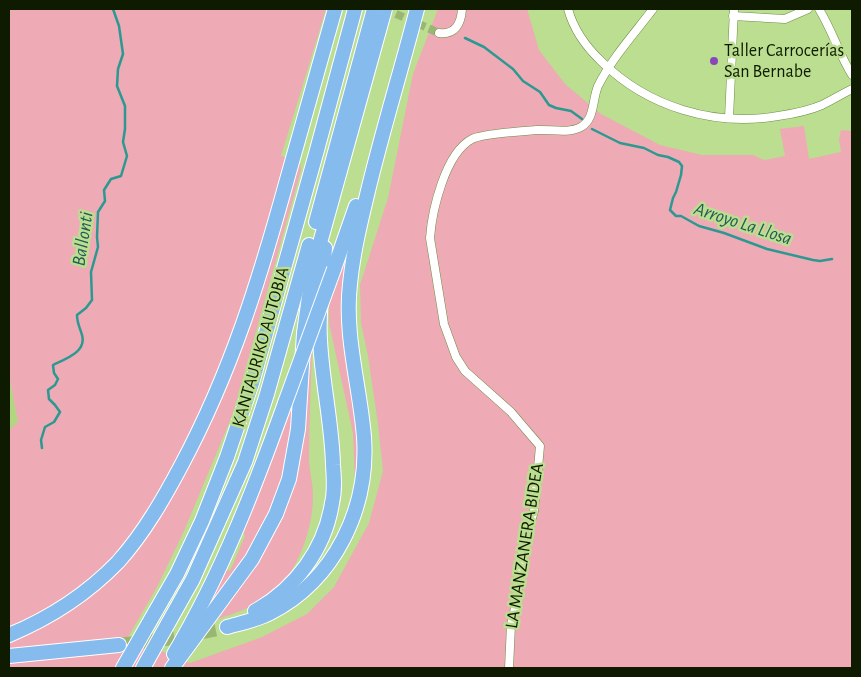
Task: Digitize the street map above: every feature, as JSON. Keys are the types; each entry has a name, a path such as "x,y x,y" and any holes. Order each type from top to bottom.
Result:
{"highway":[{"path":"9,634 44,619 67,605 86,592 118,561 155,511 197,436 222,383 248,312 335,9"},
{"name":"KANTAURIKO AUTOBIA","path":"123,668 177,574 202,521 230,448 257,364 320,142 355,9"},
{"path":"143,668 193,579 245,462 283,339 374,9"},
{"path":"172,668 252,559 276,514 289,479 298,429 307,302 319,242 385,9"},
{"path":"341,169 325,244 320,338 332,441 332,504 321,540 308,564 293,582 265,606 227,627 269,614 287,604 306,588 325,569 347,535 356,513 365,464 364,437 351,349 349,286 357,237 379,144 417,9"},
{"name":"KANTAURIKO AUTOBIA","path":"165,668 206,596 260,470 379,144"},
{"path":"9,656 119,645"}],"street":[{"path":"438,33 445,34 457,27 461,19 462,9"},
{"path":"568,9 578,33 587,47 608,68 640,93 686,112 730,118 761,118 791,114 821,105 852,90"},
{"name":"LA MANZANERA BIDEA","path":"509,668 511,625 517,600 520,561 534,511 540,446 511,412 465,371 456,357 444,324 430,238 431,224 442,182 450,165 459,151 471,140 482,136 537,130 564,131 580,127 588,121 592,113 593,99 608,68 653,9"},
{"path":"730,118 734,12 785,19 808,9"},
{"path":"819,9 852,75"}],"shaded area":[{"path":"9,9 326,9 281,156 300,161 301,170 234,411 184,531 157,587 128,637 190,663 262,637 307,614 334,587 369,523 383,471 368,356 361,323 360,285 388,198 413,74 438,9 527,9 539,50 565,84 601,114 660,145 702,155 753,155 764,160 785,156 780,129 804,126 809,159 841,152 839,139 841,130 852,131 852,668 9,668 9,430 18,422 9,375"},
{"path":"350,247 360,445 355,483 353,433 329,323 329,304"},
{"path":"312,347 309,458 313,496 310,522 303,548 283,584 274,593 238,612 215,620 281,517 307,357"},
{"path":"9,375 18,423 9,430"},
{"path":"295,391 291,445 279,493 258,538 200,618 225,569 230,571 245,536 242,529"}],"waterway":[{"name":"Ballonti","path":"42,448 41,440 45,427 54,422 60,412 49,399 48,390 55,385 58,379 54,373 53,365 74,354 83,341 77,315 92,300 91,272 98,247 98,212 105,201 104,190 111,179 121,176 127,156 123,142 125,106 117,86 118,69 123,54 119,26 113,9"},
{"name":"Arroyo La Llosa","path":"465,38 484,47 513,69 523,81 540,92 549,105 571,111 582,119"},
{"name":"Arroyo La Llosa","path":"592,129 620,143 644,148 679,162 682,166 681,175 670,210 676,216 681,216 699,226 767,249 813,260 832,259"}],"tunnel":[{"path":"385,9 439,33"},
{"path":"119,645 173,638 227,627"}],"place":[{"name":"Taller Carrocerías San Bernabe","path":"714,61"}]}
